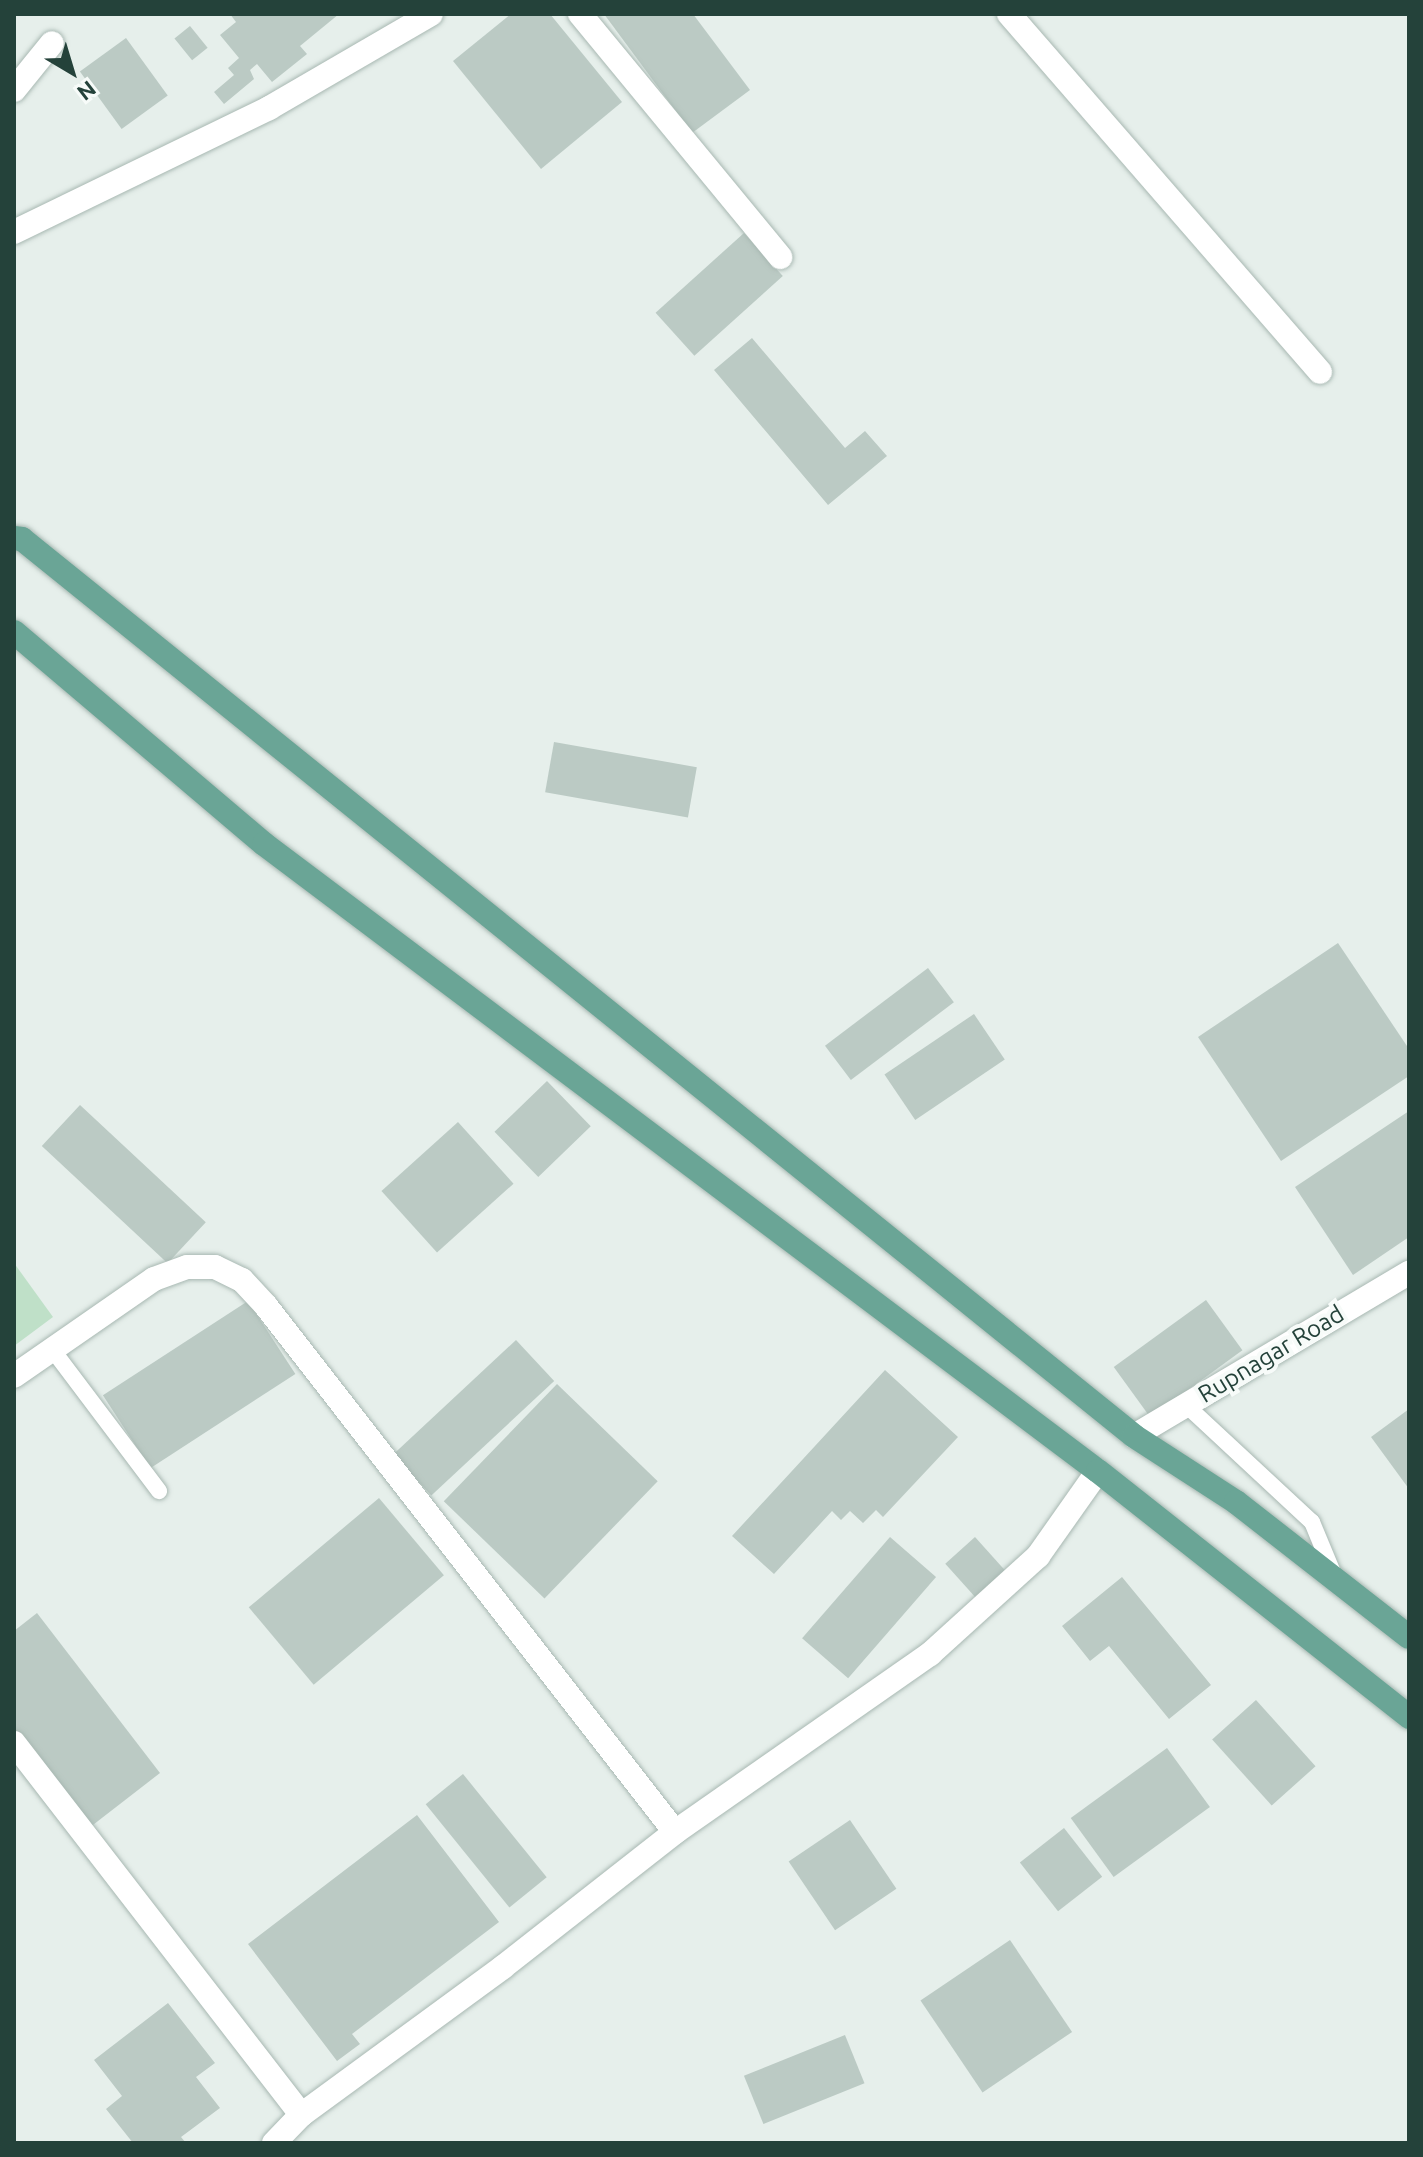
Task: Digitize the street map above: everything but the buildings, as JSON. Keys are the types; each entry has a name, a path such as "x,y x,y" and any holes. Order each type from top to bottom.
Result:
{"main road":[{"path":"14,538 22,539 1134,1436 1236,1502 1409,1637"},
{"path":"14,632 264,844 1098,1471 1409,1717"}],"street":[{"path":"14,232 269,108 431,14"},
{"path":"580,14 780,257"},
{"path":"1009,14 1320,372"},
{"path":"14,90 52,43"},
{"path":"14,1376 154,1279 176,1271 215,1267 242,1280 266,1306 675,1832"},
{"name":"Rupnagar Road","path":"1134,1436 1408,1275"},
{"path":"274,2143 301,2115 503,1967 675,1832 930,1654 1038,1556 1098,1471"},
{"path":"14,1743 301,2115"}],"lane":[{"path":"52,1349 159,1491"},
{"path":"1186,1405 1312,1522 1336,1580"}],"green space":[{"path":"14,1263 53,1317 14,1346"}]}
